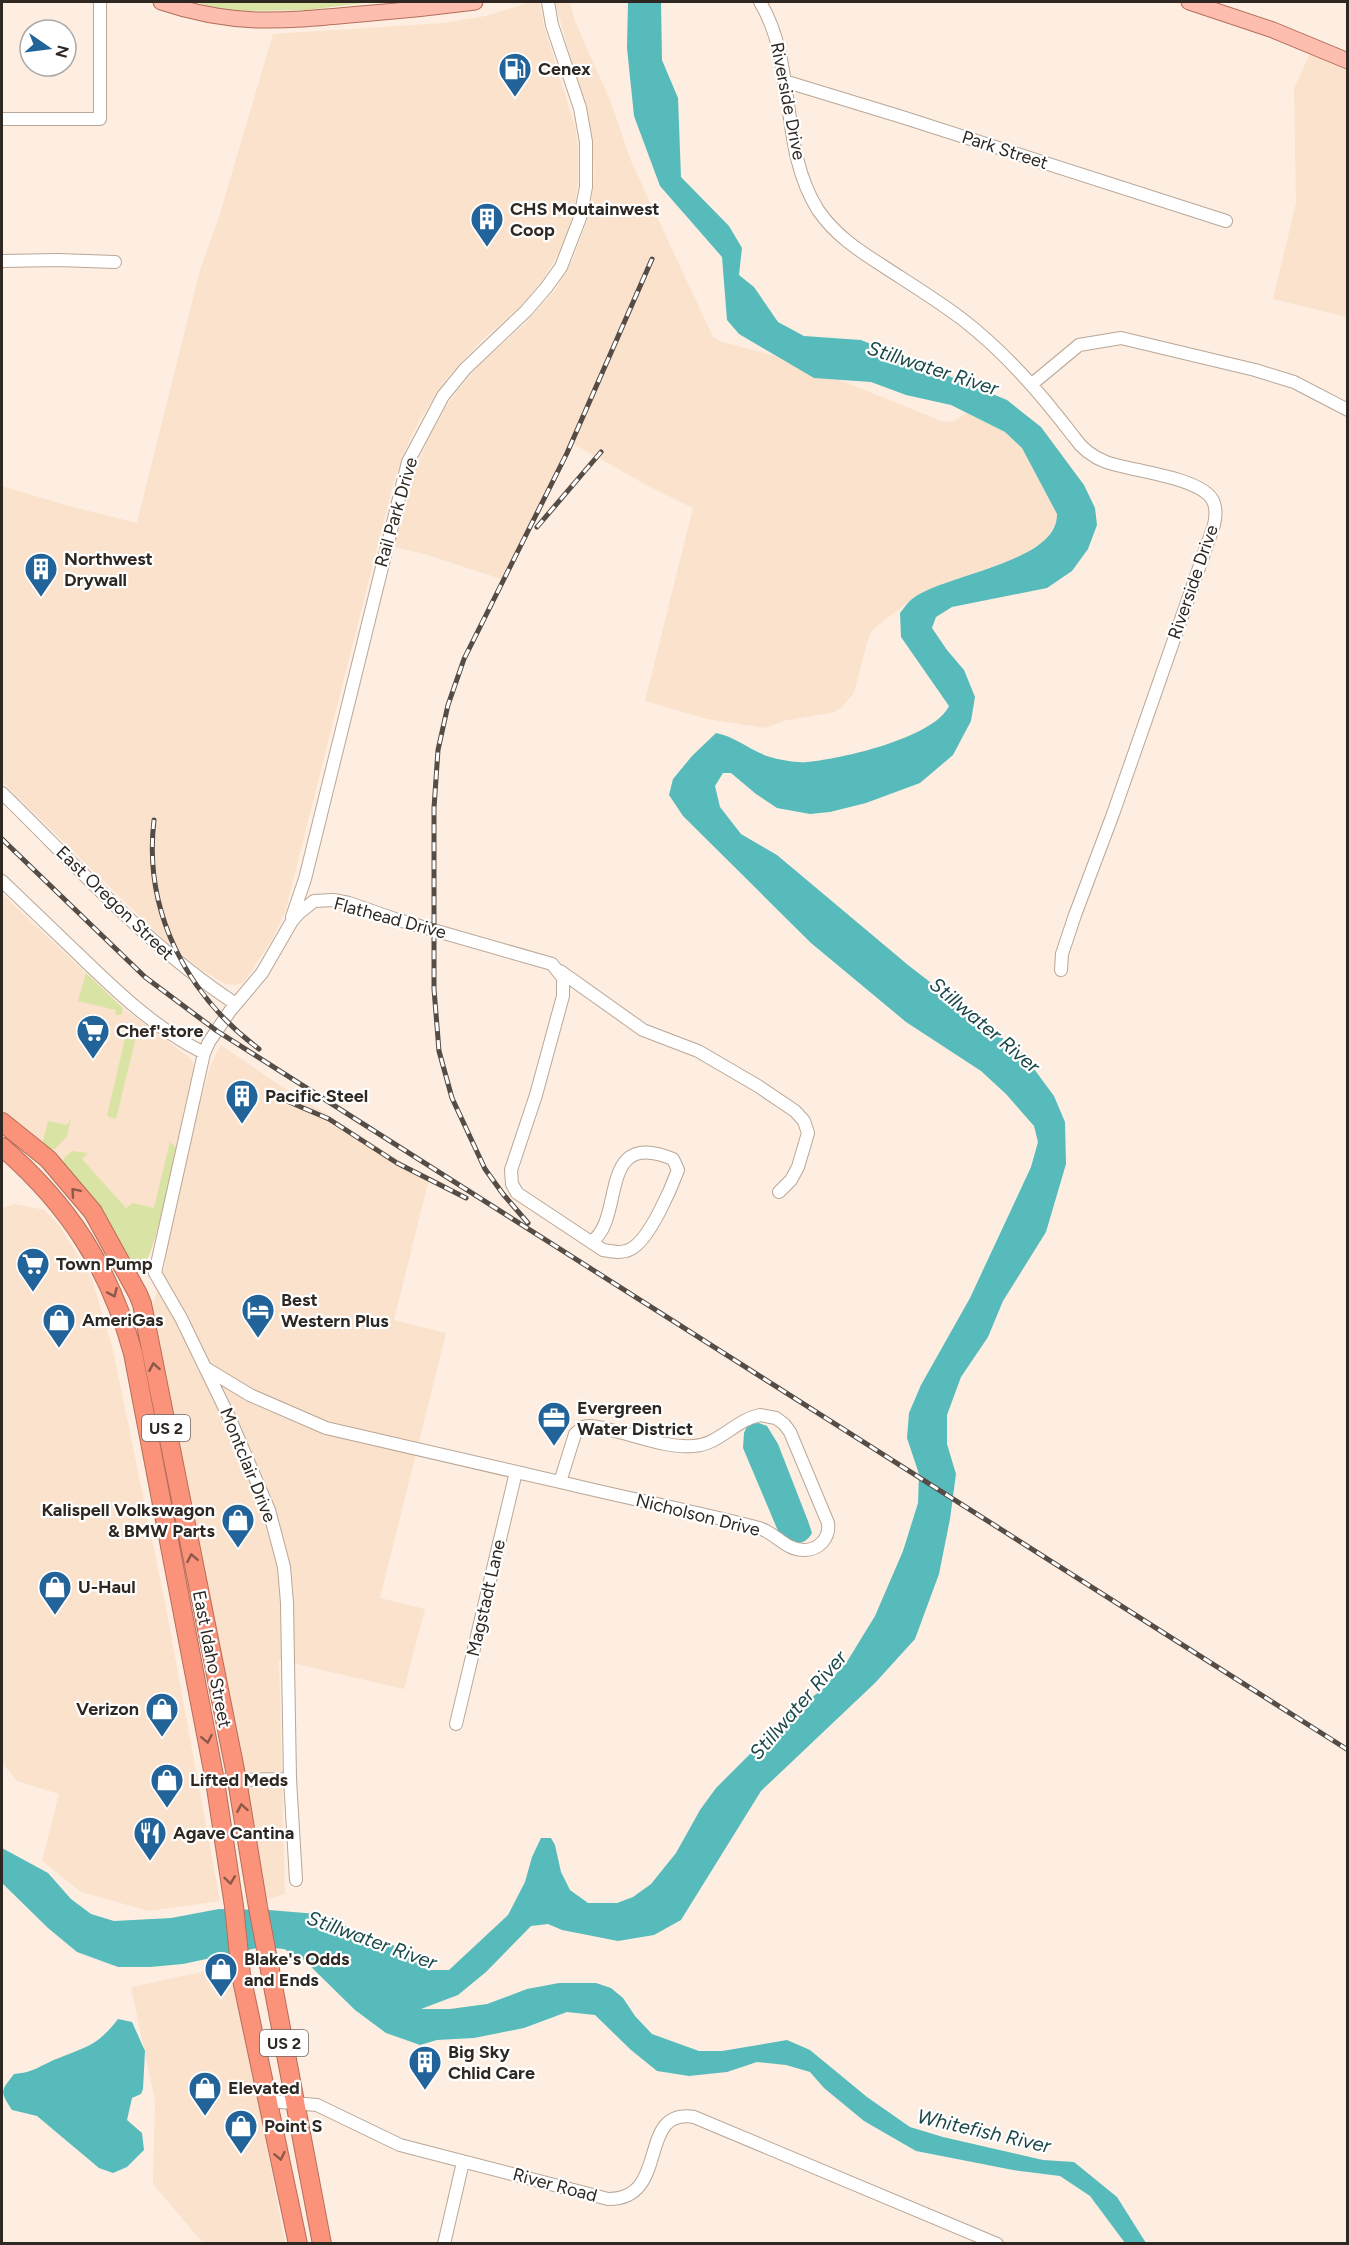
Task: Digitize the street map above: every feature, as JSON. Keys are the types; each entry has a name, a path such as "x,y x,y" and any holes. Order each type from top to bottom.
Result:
{"highway":[{"name":"East Idaho Street","path":"2,1122 48,1159 93,1212 138,1294 148,1329 224,1718 234,1906 241,1975 298,2244"},
{"name":"East Idaho Street","path":"2,1148 37,1180 69,1218 96,1259 116,1300 139,1378 176,1580 226,1780 255,1884 322,2244"},
{"path":"176,1580 186,1600 209,1693 224,1718"}],"main road":[{"path":"161,2 218,17 275,21 475,2"},
{"path":"1189,2 1273,30 1347,61"}],"street":[{"path":"2,119 100,119 100,2"},
{"name":"Rail Park Drive","path":"287,929 298,904 305,879 408,462 443,396 465,369 526,311 561,267 580,218 586,187 585,142 580,108 552,25 548,2"},
{"name":"Riverside Drive","path":"760,2 775,33 797,160 808,190 830,226 864,254 963,320 995,347 1032,384 1078,442 1096,457 1198,487 1212,499 1215,507 1214,525 1113,814 1075,915 1062,954 1061,970"},
{"name":"Park Street","path":"784,81 1226,221"},
{"path":"2,261 116,262"},
{"path":"1032,384 1079,345 1121,338 1255,370 1294,382 1347,410"},
{"name":"East Oregon Street","path":"2,793 149,938 203,982 236,1004"},
{"path":"2,881 114,988 154,1022 186,1044 204,1053 154,1274 138,1294"},
{"name":"Flathead Drive","path":"204,1053 209,1042 236,1004 262,973 298,913 314,901 333,900 349,903 426,929 466,938 552,964"},
{"path":"552,964 643,1030 698,1051 758,1086 800,1116 808,1133 804,1149 791,1180 778,1192"},
{"path":"552,964 563,978 563,996 536,1095 511,1170 512,1184 517,1193 603,1250 618,1253 634,1248 645,1235 678,1170 673,1159 645,1151 632,1157 621,1166 614,1185 604,1229 591,1242"},
{"name":"Montclair Drive","path":"154,1274 181,1318 230,1419 269,1510 284,1567 287,1603 290,1779 296,1880"},
{"name":"Nicholson Drive","path":"201,1361 210,1372 250,1395 326,1428 758,1528 786,1545 798,1549 818,1546 825,1539 828,1531 826,1518 790,1432 781,1421 766,1415 748,1418 711,1441 692,1447 669,1444 599,1427 583,1427 575,1434 560,1482"},
{"name":"Magstadt Lane","path":"456,1724 516,1472"},
{"path":"226,1780 290,1779"},
{"name":"River Road","path":"268,2101 317,2105 400,2145 600,2197 624,2197 638,2189 643,2183 659,2137 667,2123 687,2116 703,2120 997,2244"},
{"path":"444,2244 463,2162"}],"shaded area":[{"path":"531,2 540,4 544,26 575,127 578,146 575,207 566,237 540,284 522,305 481,341 447,378 419,421 408,444 394,481 285,912 273,938 244,982 235,985 225,984 199,968 165,941 2,782 2,486 137,523 200,270 218,220 273,34 443,23 486,16"},
{"path":"555,2 570,2 574,19 610,100 631,161 713,337 722,342 779,357 941,421 952,422 967,413 1005,432 1022,448 1057,514 1057,522 1045,540 1019,557 953,580 913,598 872,630 854,693 841,708 831,713 787,720 765,728 707,719 645,701 693,508 648,486 572,443 504,580 428,555 394,547 415,469 445,408 481,363 525,324 556,289 572,261 586,224 594,171 590,127"},
{"path":"1312,49 1347,67 1347,317 1273,299 1296,203 1294,89"},
{"path":"2,894 123,1008 193,1062 194,1077 153,1247 146,1264 138,1271 133,1267 95,1203 49,1149 2,1111"},
{"path":"221,1045 275,1082 429,1179 394,1320 446,1333 380,1598 425,1609 404,1689 279,1660 285,1894 264,1900 152,1308 165,1266 167,1244 198,1110 211,1064"},
{"path":"15,1204 45,1210 61,1228 92,1279 113,1350 166,1608 220,1901 149,1911 81,1892 42,1861 59,1794 17,1781 2,1762 2,1208"},
{"path":"230,1966 246,2037 285,2243 203,2243 153,2184 155,2101 131,1987"}],"green space":[{"path":"195,2 372,2 307,10 230,11"},
{"path":"86,973 123,1008 121,1015 115,1015 116,1010 78,1001"},
{"path":"127,1030 137,1033 116,1119 107,1116"},
{"path":"71,1118 67,1136 55,1149 48,1149 43,1141 48,1121 67,1125"},
{"path":"170,1142 176,1147 162,1214 150,1251 138,1271 128,1261 116,1236 98,1208 63,1164 64,1158 72,1151 88,1153 82,1159 126,1208 133,1203 154,1208"}],"water":[{"name":"Stillwater River","path":"628,2 661,2 662,60 678,98 681,177 729,226 742,248 739,275 754,287 778,322 804,336 861,340 1007,400 1041,427 1084,485 1095,508 1097,525 1088,549 1072,571 1047,588 952,607 936,617 932,628 964,670 975,697 971,721 953,755 920,783 866,803 830,812 810,814 777,808 731,773 723,773 715,786 720,807 741,834 777,855 908,965 1023,1054 1054,1096 1065,1122 1066,1164 1046,1232 1003,1301 988,1337 961,1377 947,1415 947,1444 956,1474 950,1519 939,1574 915,1639 875,1683 761,1791 681,1920 654,1935 618,1941 562,1930 548,1924 531,1926 486,1972 458,1995 421,2009 450,2009 487,2004 527,1989 559,1983 596,1983 611,1988 623,1998 635,2016 652,2034 699,2051 722,2051 787,2040 810,2050 867,2097 910,2127 1043,2160 1074,2162 1117,2197 1146,2243 1125,2243 1090,2196 1060,2176 1013,2170 916,2151 864,2121 824,2088 810,2072 786,2065 757,2062 727,2072 689,2076 657,2071 631,2050 595,2015 567,2012 524,2028 474,2038 437,2040 420,2045 386,2033 355,2010 304,1960 284,1949 262,1947 183,1964 118,1967 77,1952 48,1928 2,1883 2,1848 48,1873 71,1899 91,1914 114,1921 171,1918 219,1909 317,1914 346,1926 373,1946 393,1945 429,1970 449,1970 508,1915 525,1882 532,1857 541,1838 551,1838 555,1845 561,1872 570,1890 588,1903 617,1903 633,1897 651,1884 676,1853 700,1810 716,1788 790,1714 824,1688 848,1660 875,1616 903,1551 918,1503 919,1474 907,1438 909,1413 921,1385 970,1298 1031,1167 1038,1142 1034,1126 1006,1094 981,1071 906,1022 811,943 683,816 669,795 673,779 692,756 716,733 770,757 807,762 885,745 925,728 940,717 949,706 901,637 900,613 910,600 927,590 1020,556 1039,544 1052,531 1057,514 1022,448 1005,432 951,405 906,395 871,382 814,378 739,334 727,320 722,257 660,186 634,116 627,48"},
{"path":"759,1423 767,1426 778,1444 808,1521 812,1533 802,1542 794,1543 781,1538 743,1448 744,1433 748,1424"},
{"path":"118,2019 132,2022 145,2051 143,2089 141,2094 132,2098 127,2120 142,2133 144,2150 127,2167 113,2173 99,2168 37,2116 12,2110 3,2092 14,2074 33,2070 92,2044 104,2035"}],"railway":[{"path":"528,1223 485,1169 452,1098 439,1051 434,989 434,808 438,750 448,705 464,659 567,453 652,259"},
{"path":"537,527 601,452"},
{"path":"154,820 152,854 156,887 163,919 175,949 191,977 211,1003 233,1027 259,1049"},
{"path":"2,839 145,977 217,1031 1348,1750"},
{"path":"287,1101 329,1119 397,1163 466,1198"}],"place":[{"name":"Cenex","path":"515,98"},
{"name":"CHS Moutainwest Coop","path":"487,248"},
{"name":"Northwest Drywall","path":"41,598"},
{"name":"Chef'store","path":"93,1060"},
{"name":"Pacific Steel","path":"242,1125"},
{"name":"Town Pump","path":"33,1293"},
{"name":"Best Western Plus","path":"258,1339"},
{"name":"AmeriGas","path":"59,1349"},
{"name":"Evergreen Water District","path":"554,1447"},
{"name":"Kalispell Volkswagon & BMW Parts","path":"238,1549"},
{"name":"U-Haul","path":"55,1616"},
{"name":"Verizon","path":"162,1738"},
{"name":"Lifted Meds","path":"167,1809"},
{"name":"Agave Cantina","path":"150,1862"},
{"name":"Blake's Odds and Ends","path":"221,1998"},
{"name":"Big Sky Chlid Care","path":"425,2091"},
{"name":"Elevated","path":"205,2117"},
{"name":"Point S","path":"241,2155"}],"water label":[{"name":"Whitefish River","path":"984,2131"}]}
